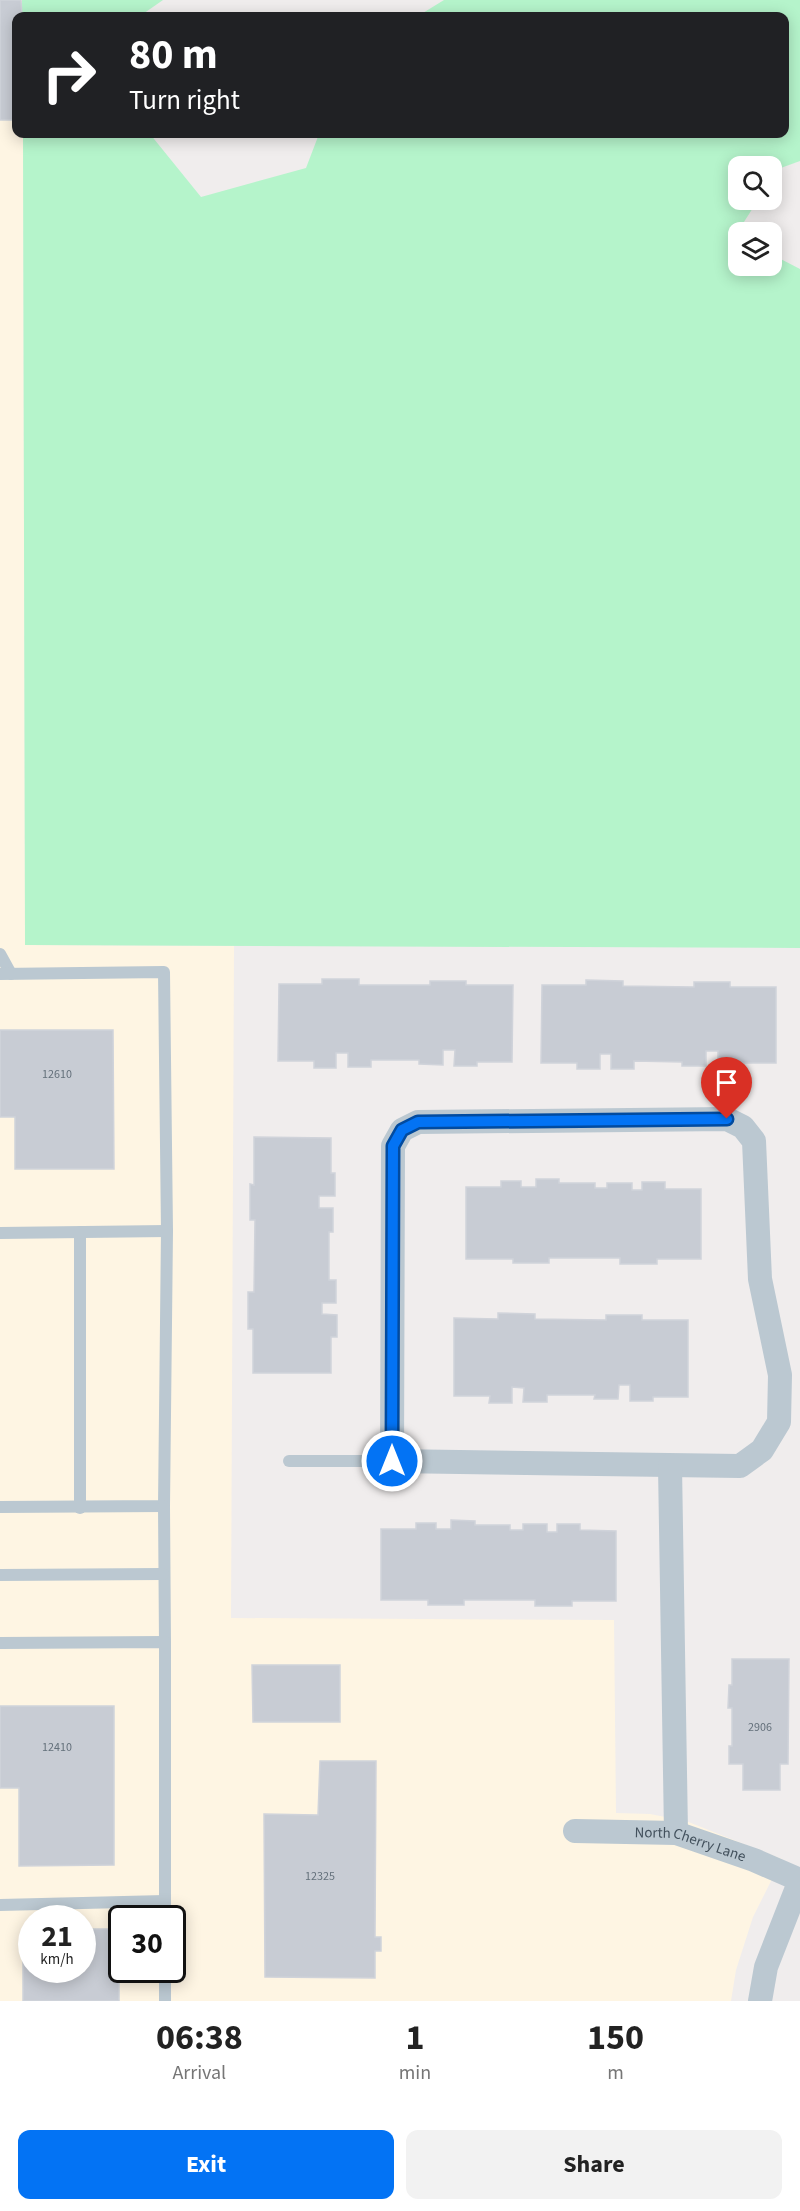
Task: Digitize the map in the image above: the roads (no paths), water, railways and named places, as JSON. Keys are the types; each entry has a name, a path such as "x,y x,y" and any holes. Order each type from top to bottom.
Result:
{"street":[{"path":"727,1119 743,1127 754,1141 760,1279 780,1376 779,1422 762,1450 740,1466 392,1461 393,1146 402,1130 418,1122 727,1119"},
{"path":"670,1466 676,1833"},
{"name":"North Cherry Lane","path":"574,1831 676,1833 754,1860 800,1880"},
{"path":"760,2001 766,1967 800,1880"}],"lane":[{"path":"0,954 6,974 164,972 167,1231 163,1574 165,1905"},
{"path":"0,1233 167,1231"},
{"path":"80,1232 80,1508"},
{"path":"289,1461 392,1461"},
{"path":"0,1507 164,1506"},
{"path":"0,1575 163,1574"},
{"path":"0,1643 165,1642"},
{"path":"0,1905 165,1901"},
{"path":"165,1983 165,2001"}]}
